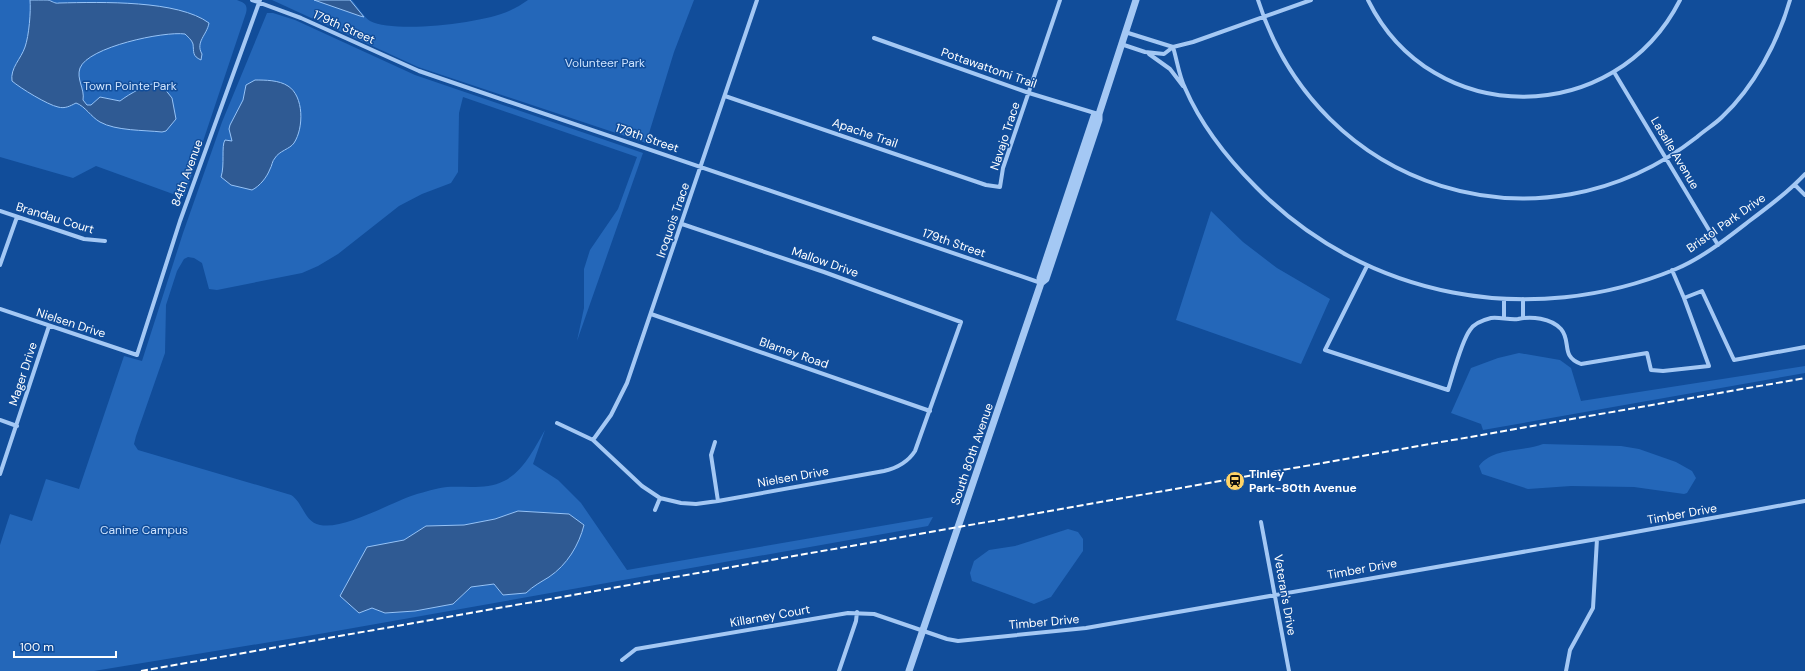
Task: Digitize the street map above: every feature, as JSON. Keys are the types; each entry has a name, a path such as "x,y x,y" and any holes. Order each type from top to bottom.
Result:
{"street":[{"name":"179th Street","path":"252,0 260,1 301,18 419,71 1041,283"},
{"name":"Iroquois Trace","path":"594,440 611,415 627,383 757,0"},
{"name":"Navajo Trace","path":"1000,187 1004,168 1060,0"},
{"name":"South 80th Avenue","path":"909,671 1041,283 1046,279 1099,120 1099,114 1136,0"},
{"path":"1258,0 1263,17 1283,58 1298,82 1336,125 1354,141 1382,161 1411,176 1438,186 1469,194 1504,199 1552,197 1605,186 1630,177 1666,158 1722,117 1736,101 1768,53 1783,21 1790,0"},
{"path":"1121,44 1145,52 1164,54 1173,47 1193,42 1311,0"},
{"path":"1368,0 1382,22 1403,48 1439,75 1478,91 1514,97 1547,96 1579,89 1614,72 1633,58 1655,38 1669,20 1680,0"},
{"name":"84th Avenue","path":"137,355 180,221 260,1"},
{"path":"1125,32 1173,47"},
{"name":"Pottawattomi Trail","path":"874,38 1029,92 1099,114"},
{"name":"Bristol Park Drive","path":"1173,47 1184,87"},
{"name":"Bristol Park Drive","path":"1145,52 1170,69 1184,87 1210,132 1241,171 1263,193 1305,229 1337,250 1367,266 1405,281 1436,289 1504,299 1523,299 1565,298 1627,286 1672,270 1718,245 1795,185 1805,174"},
{"name":"Lasalle Avenue","path":"1614,72 1718,245"},
{"name":"Apache Trail","path":"725,96 986,185 1000,187"},
{"path":"1795,185 1805,195"},
{"name":"Brandau Court","path":"0,211 84,239 105,241"},
{"path":"0,265 17,217"},
{"name":"Mallow Drive","path":"682,224 961,322"},
{"path":"1367,266 1325,350 1448,390 1470,330 1483,320 1504,317 1517,319 1524,317 1546,321 1560,328 1564,334 1568,354 1574,361 1581,364 1647,353 1651,370 1663,371 1709,366 1672,270"},
{"path":"1684,298 1702,291 1734,360 1805,347"},
{"path":"1504,299 1504,317"},
{"path":"1523,299 1524,317"},
{"name":"Nielsen Drive","path":"0,309 137,355"},
{"name":"Blarney Road","path":"651,314 930,411"},
{"name":"Nielsen Drive","path":"558,423 594,440 642,486 660,498 689,504 718,501 892,469 905,462 915,451 961,322"},
{"name":"Mager Drive","path":"0,474 49,326"},
{"path":"0,420 17,426"},
{"path":"715,442 711,455 718,501"},
{"path":"655,510 660,498"},
{"name":"Timber Drive","path":"923,631 958,641 1086,628 1275,596 1805,501"},
{"name":"Veteran's Drive","path":"1262,522 1289,671"},
{"path":"1566,671 1570,650 1593,608 1597,539"},
{"path":"839,671 856,621 857,612"},
{"name":"Killarney Court","path":"622,660 636,649 857,612 874,614 923,631"}],"green space":[{"name":"Town Pointe Park","path":"0,0 237,0 245,5 247,8 246,13 184,198 96,166 73,178 0,157"},
{"name":"Volunteer Park","path":"272,0 352,0 370,21 382,25 419,27 460,23 497,15 512,10 528,0 694,0 674,52 646,143 418,67"},
{"name":"Canine Campus","path":"267,13 273,13 295,20 415,75 643,153 577,341 584,308 584,269 590,250 618,209 637,157 463,97 459,113 458,172 451,183 422,194 399,206 338,254 318,266 302,273 217,290 209,289 202,263 194,258 188,257 184,259 177,271 166,305 165,353 136,436 134,444 138,450 291,495 295,498 310,520 320,525 330,525 341,524 354,520 414,495 430,490 447,487 483,487 504,481 511,477 523,465 545,430 533,464 558,480 581,503 627,570 933,517 928,526 325,633 94,671 0,671 0,545 10,514 32,521 46,479 79,489 124,356 142,361 183,233 222,122","holes":["518,511 569,514 551,576 532,586 526,593 503,595 494,584 471,587 453,604 415,611 385,613 372,608 404,540 426,526 464,525 495,519"]},
{"path":"1211,211 1243,242 1277,268 1330,299 1301,364 1176,320"},
{"path":"1519,353 1560,360 1571,368 1581,401 1805,366 1805,373 1483,430 1481,424 1451,413 1471,368 1498,358"},
{"path":"1543,444 1621,446 1639,449 1676,462 1692,471 1696,478 1687,493 1684,494 1634,487 1571,486 1528,489 1482,474 1479,466 1492,456"},
{"path":"1068,529 1078,532 1083,539 1083,551 1051,597 1034,604 972,581 970,573 974,561 989,550 1015,546"}],"shaded area":[{"path":"30,0 48,0 55,3 96,2 159,6 195,15 209,23 200,46 202,54 201,60 195,55 192,41 185,34 175,34 145,38 111,47 86,60 80,68 79,76 83,92 83,100 87,105 91,105 100,97 120,101 145,86 160,83 172,98 176,119 166,131 130,130 107,125 97,120 79,104 76,103 63,108 53,106 34,96 12,81 14,68 26,42 29,24"},
{"path":"314,0 350,0 364,17 360,16"},
{"path":"255,80 272,81 288,86 297,97 300,104 301,121 300,129 294,143 277,156 265,178 252,190 231,185 221,177 224,143 225,140 232,141 229,129 230,125 243,100 246,85"},
{"path":"518,511 569,514 584,525 579,540 567,561 549,577 526,593 503,595 494,584 471,587 453,604 415,611 385,613 372,608 359,613 340,596 367,547 404,540 426,526 464,525 495,519"}],"railway":[{"path":"141,671 1805,378"}],"place":[{"name":"Tinley Park-80th Avenue","path":"1235,481"}]}
